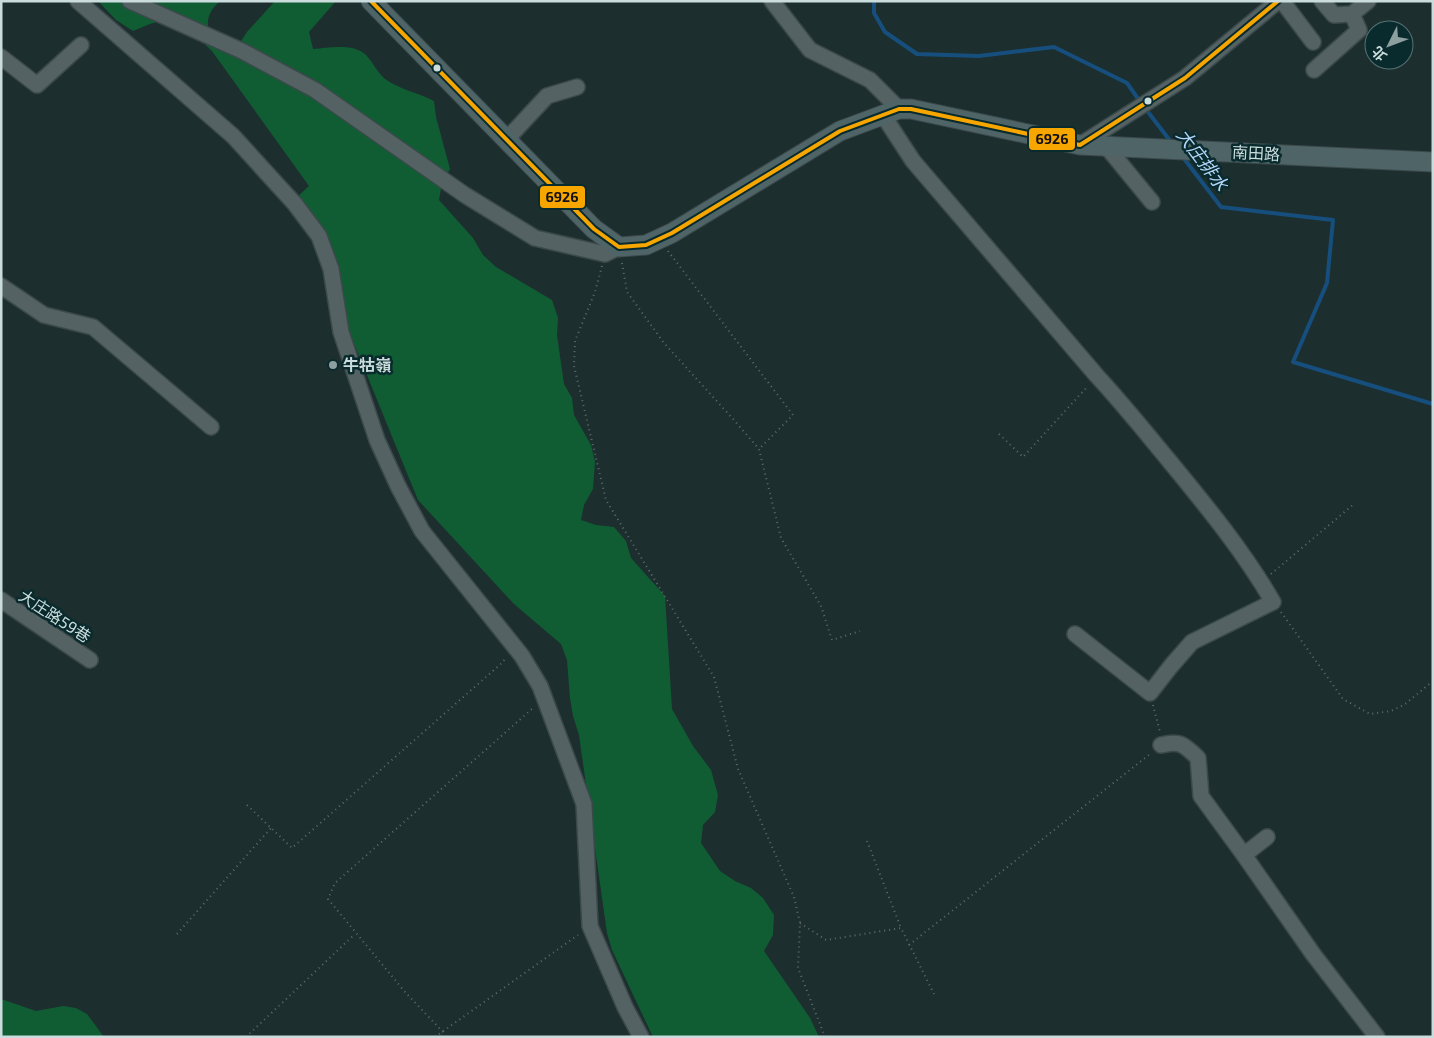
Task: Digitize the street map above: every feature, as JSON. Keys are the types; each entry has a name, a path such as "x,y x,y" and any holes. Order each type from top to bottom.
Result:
{"main road":[{"path":"370,1 594,229 612,250"},
{"name":"南田路","path":"612,250 646,245 672,233 840,131 891,112 910,109 1080,145 1433,162"}],"street":[{"path":"78,1 233,136 296,204 319,236 331,269 341,332 377,440 398,486 422,531 512,643 540,686 584,804 590,926 625,1007 641,1037"},
{"path":"130,1 242,51 315,90 466,196 535,238 612,250"},
{"path":"772,1 810,50 870,80 891,112 913,161 1116,397 1214,515 1262,582 1273,602 1192,642 1150,693 1075,634"},
{"path":"1080,145 1185,78 1280,1 1313,42"},
{"path":"1322,1 1334,15 1352,14 1368,1"},
{"path":"1314,70 1359,30 1352,14"},
{"path":"1,57 37,85 81,45"},
{"path":"507,140 547,96 577,87"},
{"path":"1106,146 1152,202"},
{"path":"1,286 44,315 93,327 211,427"},
{"name":"大庄路59巷","path":"1,600 90,660"},
{"path":"1161,745 1170,743 1182,744 1198,758 1201,796 1244,854 1313,954 1377,1037"},
{"path":"1244,854 1267,837"}],"path":[{"path":"659,239 793,415 759,449"},
{"path":"612,250 627,292 664,343 759,449 781,538 821,606 832,640 860,631"},
{"path":"612,250 576,341 574,366 606,500 714,677 738,769 794,897 800,923 798,968 825,1037"},
{"path":"999,434 1023,457 1097,376"},
{"path":"1262,582 1354,504"},
{"path":"1273,602 1343,699 1370,714 1392,711 1404,705 1433,681"},
{"path":"247,805 292,848 503,662 512,643"},
{"path":"909,945 1161,745 1161,734 1150,693"},
{"path":"443,1032 405,992 328,899 335,884 534,708"},
{"path":"177,934 271,828"},
{"path":"867,841 901,928 934,994"},
{"path":"800,923 826,940 901,928"},
{"path":"435,1037 590,926"},
{"path":"246,1037 356,934"}],"green space":[{"path":"98,1 220,1 210,13 208,26 210,37 237,47 247,32 275,1 336,1 309,32 313,49 341,47 361,51 381,76 388,81 434,101 436,117 450,169 442,183 439,200 473,238 483,255 496,267 552,300 558,318 557,335 564,384 572,398 574,415 591,445 595,462 593,489 584,505 581,520 596,525 614,527 626,541 631,558 665,596 672,709 693,746 711,770 718,795 715,812 703,825 701,843 720,871 735,881 751,888 763,898 774,915 773,935 764,951 810,1018 819,1037 653,1037 612,950 607,933 579,735 570,698 567,660 561,644 514,604 418,500 295,199 309,186 212,51 197,37 167,19 133,31 116,20"},
{"path":"1,999 36,1011 63,1006 76,1008 87,1014 104,1037 1,1037"}],"waterway":[{"name":"大庄排水","path":"874,1 874,13 885,32 917,54 979,56 1054,47 1127,83 1141,103"},
{"name":"大庄排水","path":"1145,108 1171,142"},
{"name":"大庄排水","path":"1182,156 1221,207 1333,220 1327,283 1293,362 1433,404"}],"transit line":[{"name":"6926","path":"371,1 594,229 619,247 646,245 672,233 840,131 899,109 911,109 1080,145 1185,78 1278,1"}],"place":[{"name":"牛牯嶺","path":"333,365"}]}
